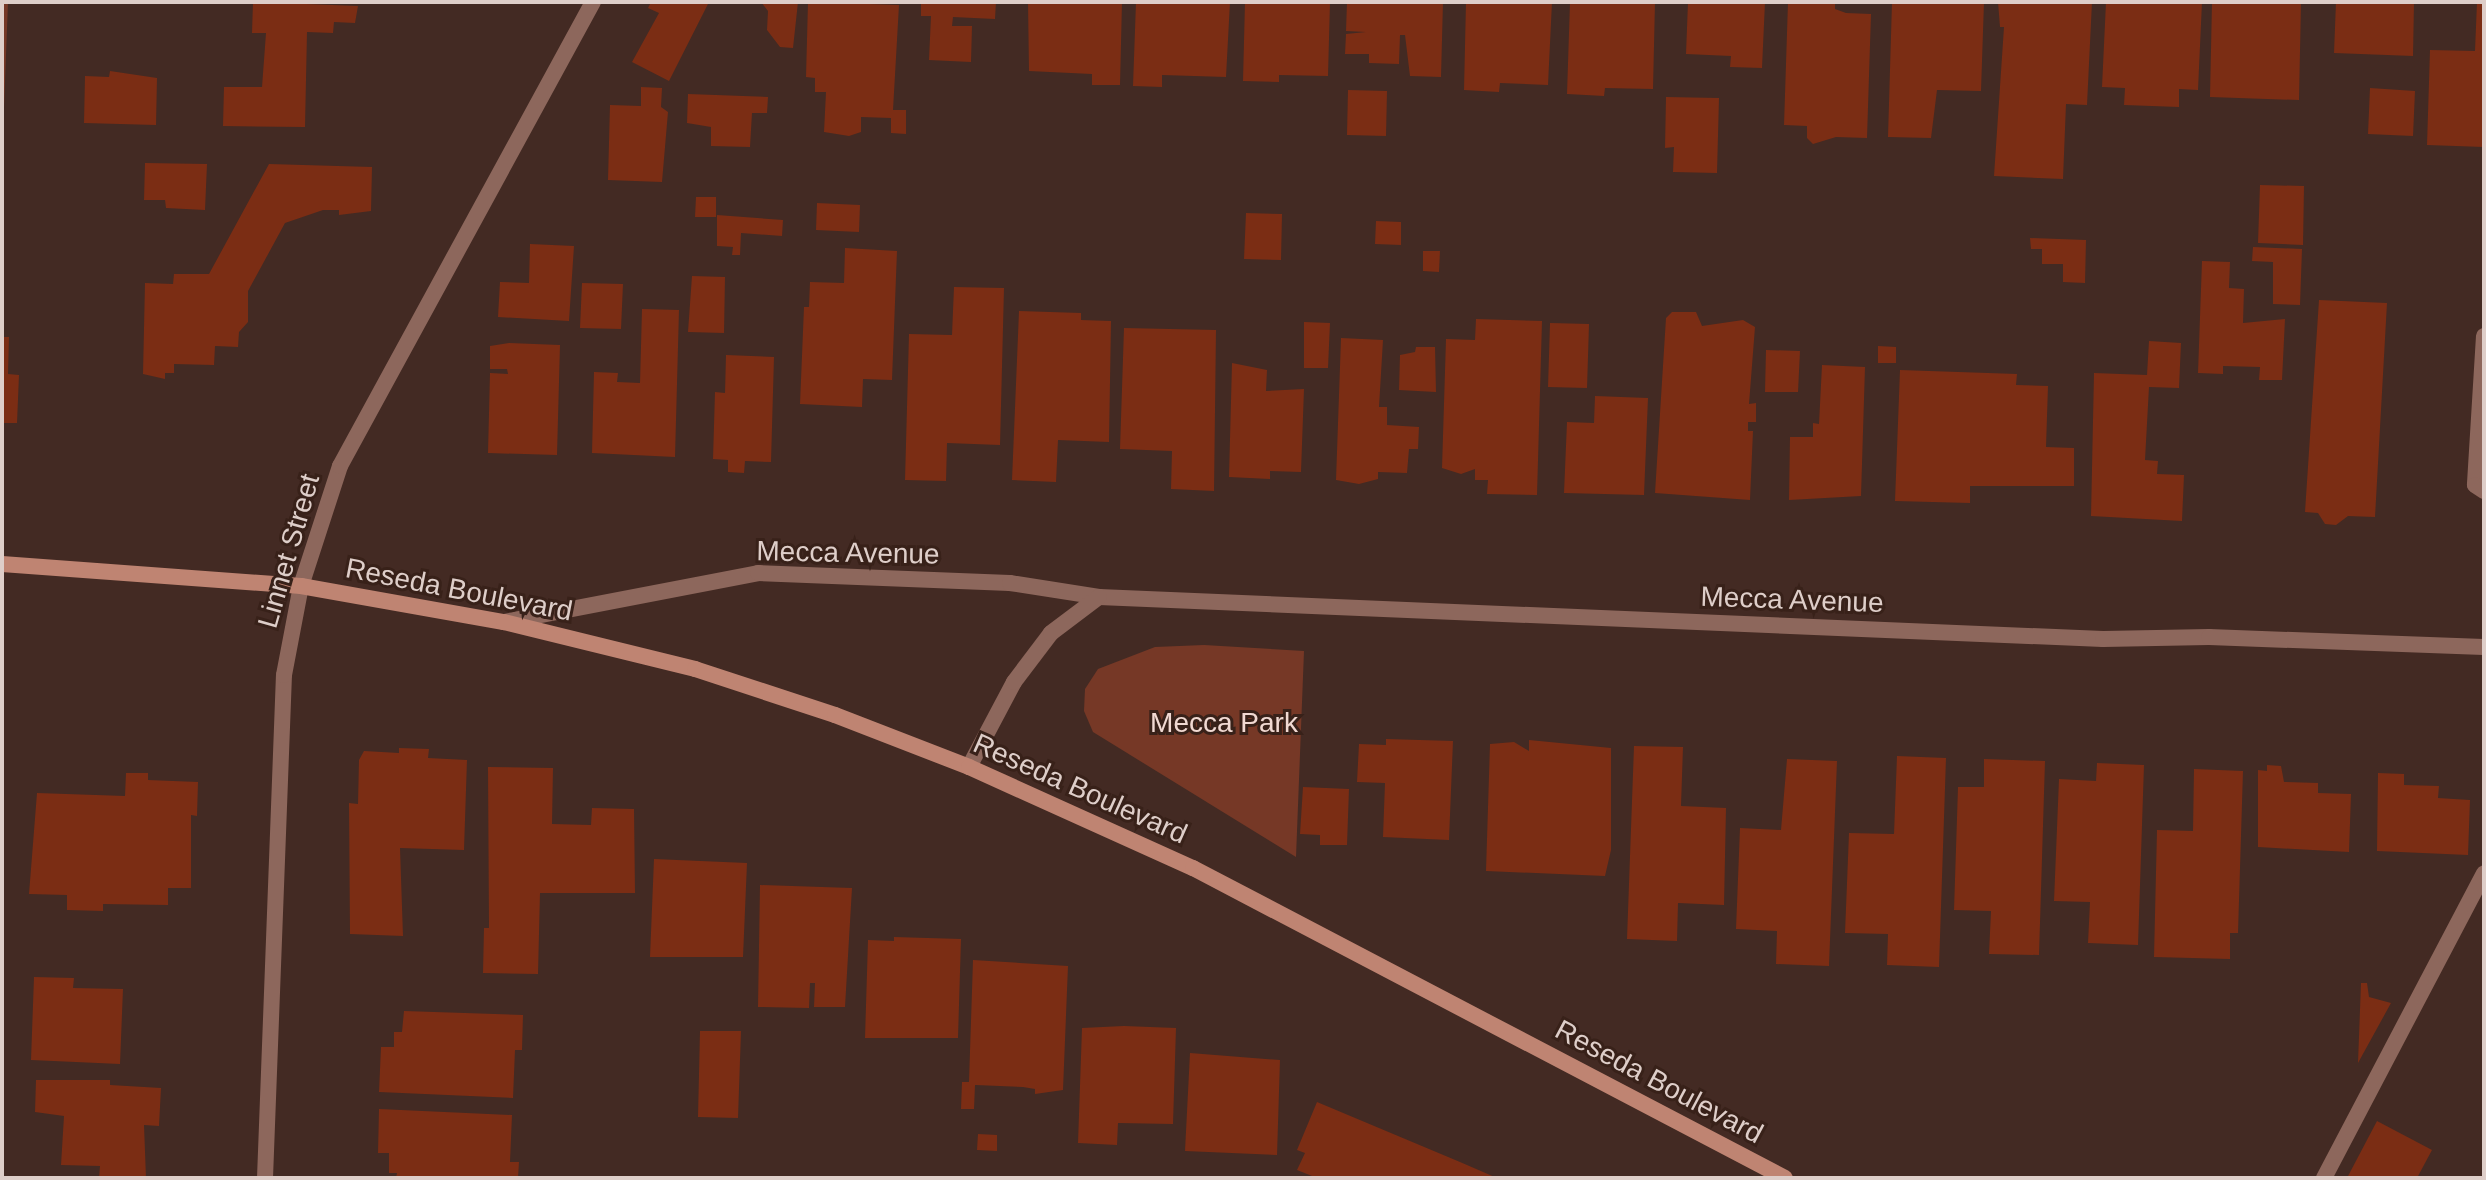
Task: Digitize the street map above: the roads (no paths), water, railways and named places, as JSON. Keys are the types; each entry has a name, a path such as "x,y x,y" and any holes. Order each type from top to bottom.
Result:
{"main road":[{"name":"Reseda Boulevard","path":"2,564 301,586 504,622 695,669 969,767 1193,868 1785,1178"}],"street":[{"name":"Linnet Street","path":"265,1178 284,675 301,586 340,466 593,2"},
{"path":"2484,336 2475,485 2484,491"},
{"name":"Mecca Avenue","path":"504,622 758,573 1010,583 1099,597 2103,639 2209,637 2484,647"},
{"path":"969,767 1014,682 1051,633 1099,597"},
{"path":"2324,1178 2484,873"}],"park label":[{"name":"Mecca Park","path":"1224,723"}]}
